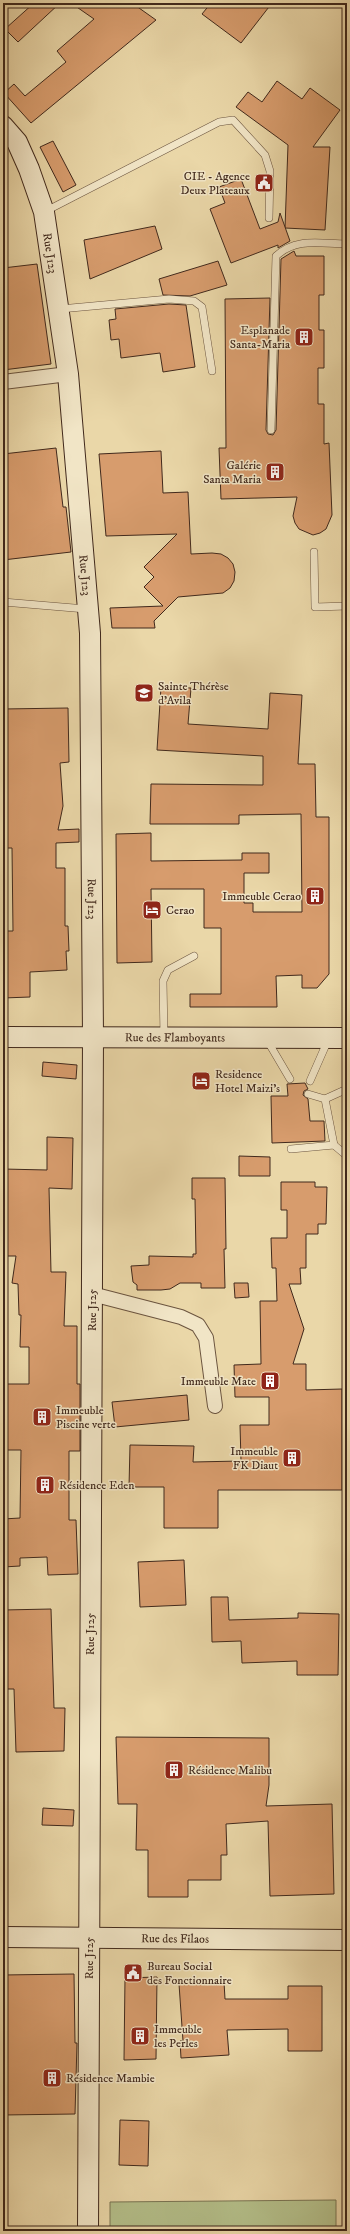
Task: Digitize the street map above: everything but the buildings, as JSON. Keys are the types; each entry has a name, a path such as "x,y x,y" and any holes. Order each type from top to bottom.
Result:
{"street":[{"name":"Rue J123","path":"3,126 17,142 29,168 44,212 68,374 90,641 93,1037"},
{"path":"3,382 68,374"},
{"name":"Rue des Flamboyants","path":"3,1037 338,1038"},
{"name":"Rue J125","path":"88,2231 93,1037"},
{"path":"92,1294 181,1317 198,1325 206,1338 215,1406"},
{"name":"Rue des Filaos","path":"3,1937 347,1940"}],"lane":[{"path":"44,212 219,122 232,120 265,155 270,171 269,218"},
{"path":"271,430 276,256 286,247 297,244 347,244"},
{"path":"58,309 154,300 194,301 202,307 212,371"},
{"path":"314,552 315,607 347,606"},
{"path":"3,602 88,610"},
{"path":"164,1037 163,981 168,970 194,956"},
{"path":"266,1038 290,1080"},
{"path":"310,1081 338,1038"},
{"path":"308,1094 325,1099 347,1089"},
{"path":"325,1099 334,1145 347,1156"},
{"path":"291,1149 334,1145"},
{"path":"346,2231 347,2135"}],"green space":[{"path":"336,2200 336,2231 110,2231 110,2202"}],"place":[{"name":"CIE - Agence Deux Plateaux","path":"264,183"},
{"name":"Esplanade Santa-Maria","path":"304,337"},
{"name":"Galérie Santa Maria","path":"275,472"},
{"name":"Sainte Thérèse d’Avila","path":"144,693"},
{"name":"Immeuble Cerao","path":"315,896"},
{"name":"Cerao","path":"152,910"},
{"name":"Residence Hotel Maizi's","path":"201,1081"},
{"name":"Immeuble Mate","path":"270,1381"},
{"name":"Immeuble Piscine verte","path":"42,1417"},
{"name":"Immeuble FK Diaut","path":"292,1458"},
{"name":"Résidence Eden","path":"45,1485"},
{"name":"Résidence Malibu","path":"174,1770"},
{"name":"Bureau Social des Fonctionnaire","path":"133,1973"},
{"name":"Immeuble les Perles","path":"140,2036"},
{"name":"Résidence Mambie","path":"52,2078"}]}
